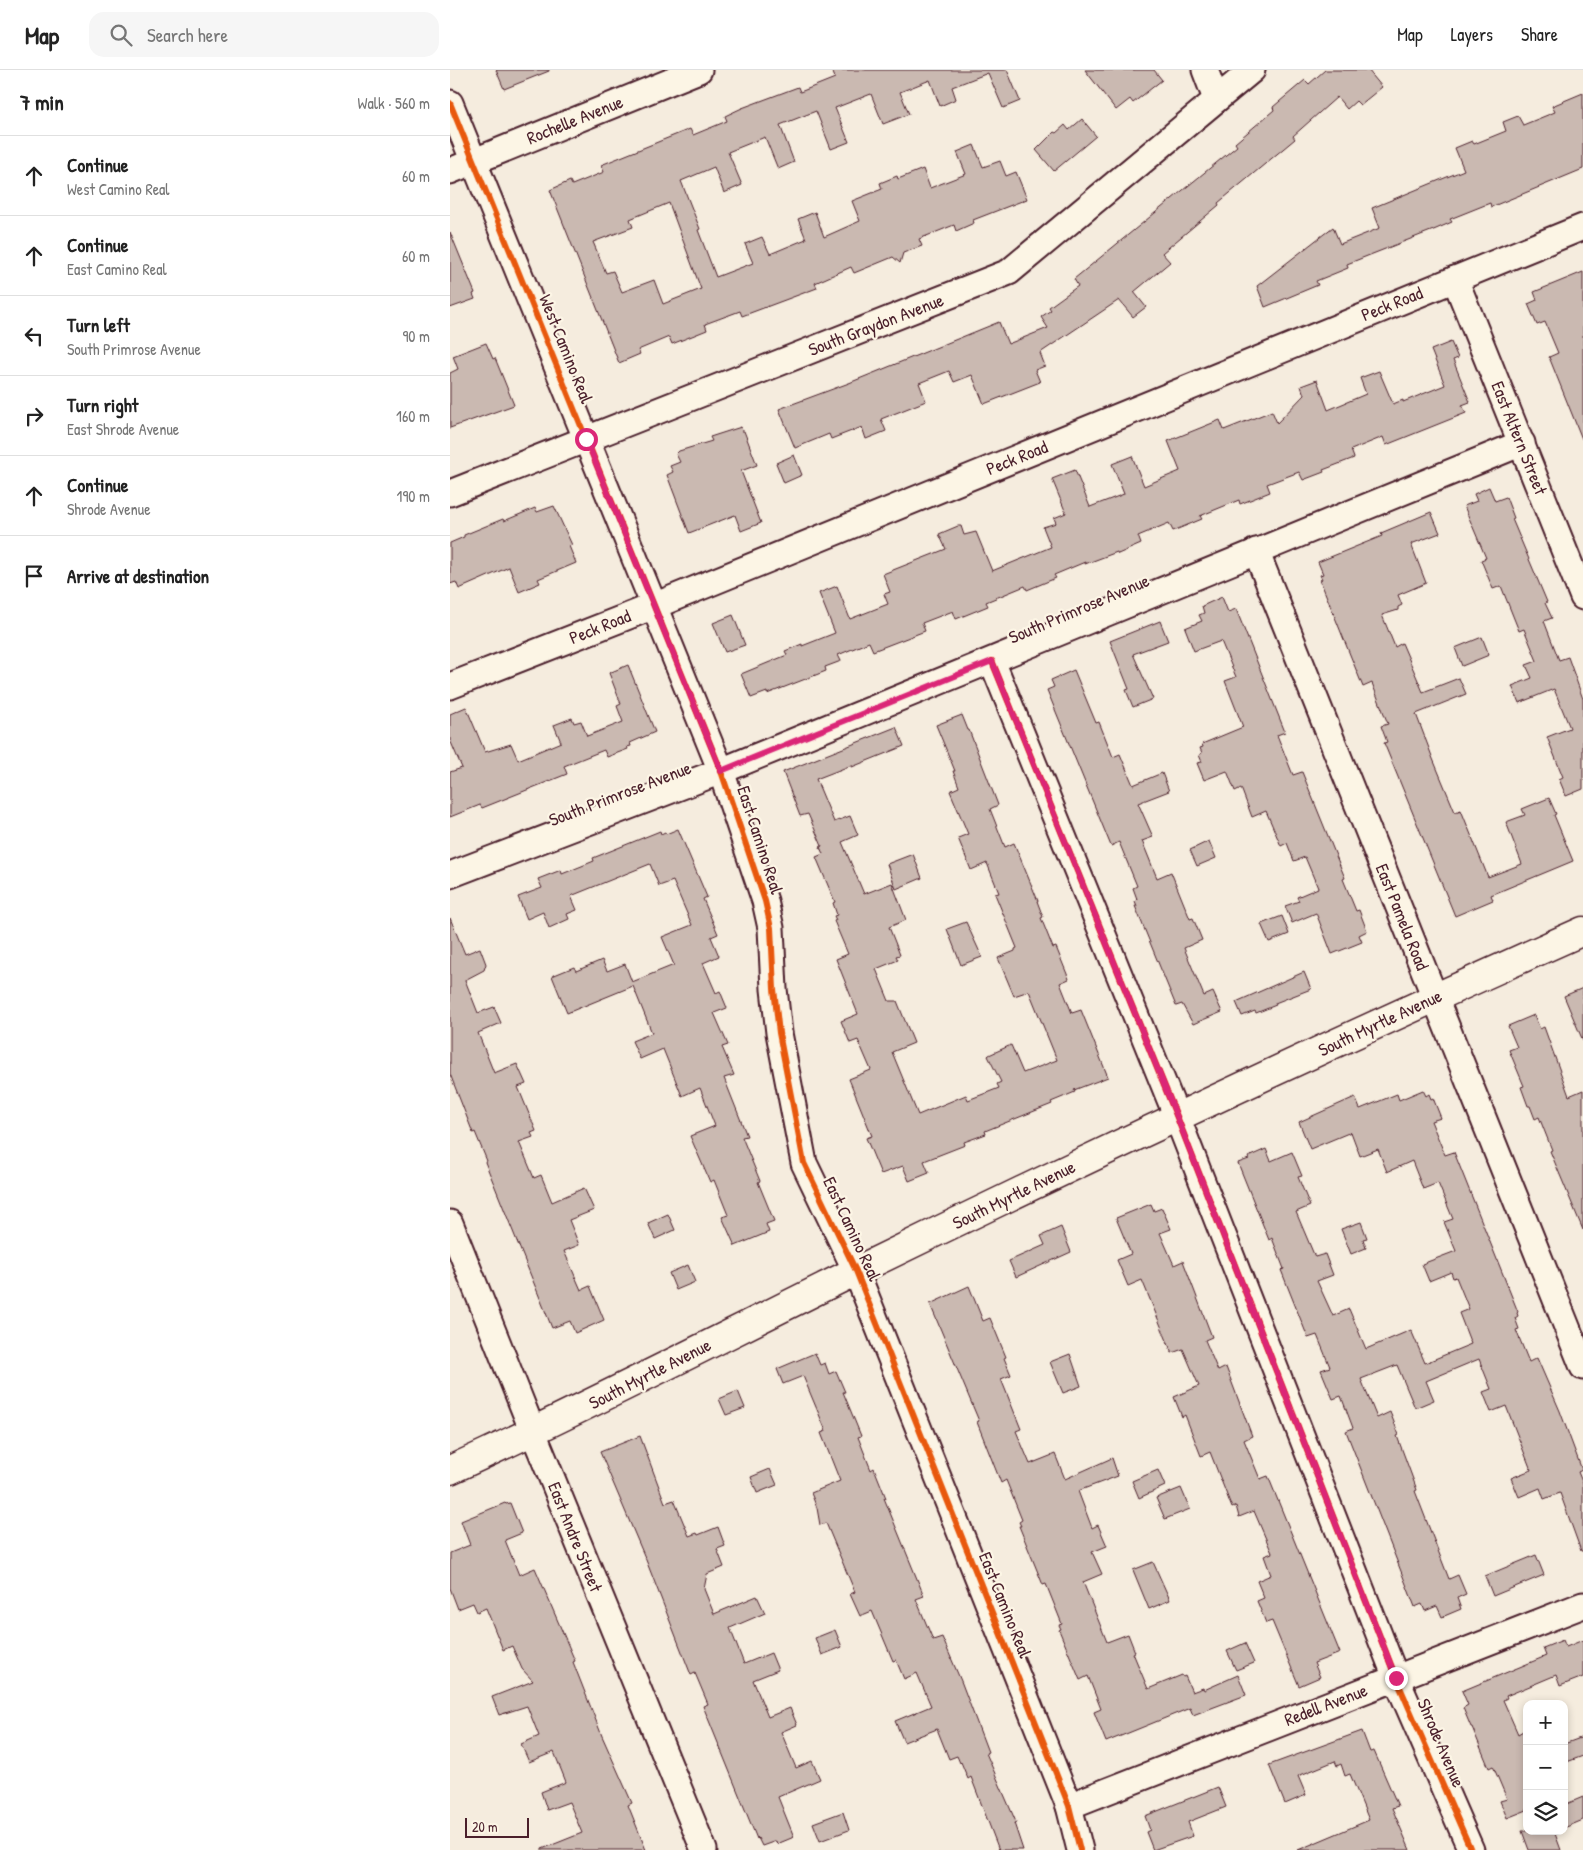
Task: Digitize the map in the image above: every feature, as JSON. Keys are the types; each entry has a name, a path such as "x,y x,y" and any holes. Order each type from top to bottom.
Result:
{"main road":[{"name":"South Myrtle Avenue","path":"450,1470 532,1432 856,1271 1177,1117 1434,998 1583,932"}],"street":[{"name":"Rochelle Avenue","path":"450,171 699,70"},
{"path":"1205,70 1216,99"},
{"name":"South Graydon Avenue","path":"450,493 1009,272 1252,70"},
{"name":"West Camino Real","path":"450,103 654,606"},
{"name":"Peck Road","path":"450,686 654,606 1583,227"},
{"name":"East Altern Street","path":"1455,278 1583,597"},
{"name":"South Primrose Avenue","path":"450,875 721,771 1522,443"},
{"name":"East Pamela Road","path":"1256,551 1583,1367"},
{"name":"East Camino Real","path":"654,606 721,771 765,901 772,936 778,1033 804,1163 856,1271 1069,1806 1080,1850"},
{"name":"Shrode Avenue","path":"992,661 1177,1117 1396,1678 1471,1850"},
{"name":"East Andre Street","path":"450,1223 532,1432 704,1850"},
{"name":"Redell Avenue","path":"1069,1806 1583,1605"}],"building":[{"path":"496,70 549,70 549,71 504,89"},
{"path":"832,70 1007,70 1020,101 1003,108 988,73 952,87 956,99 940,106 930,80 900,92 909,114 883,124 871,94 835,108 849,142 831,149 816,111 780,125 794,162 778,169 765,137 728,152 742,185 724,193 714,167 681,181 716,277 753,263 745,244 762,237 770,254 806,239 798,219 815,212 824,237 860,221 852,201 882,189 880,183 897,176 898,179 923,169 930,188 966,174 957,152 974,145 983,167 1000,161 1006,176 1016,172 1027,199 973,220 974,223 956,231 954,225 919,239 922,246 903,253 900,263 893,257 854,273 851,267 815,283 817,288 742,316 740,311 705,324 707,330 672,344 669,337 638,350 640,354 619,363 550,190 570,181 572,185 604,172 601,165 690,129 693,135 727,121 725,116 742,108 798,87 800,92 835,78","holes":["669,203 701,289 663,304 654,280 622,292 613,271 606,273 593,242 633,227 630,219"]},
{"path":"1085,70 1154,70 1162,80 1133,103 1130,99 1116,110"},
{"path":"1325,70 1368,70 1382,87 1360,105 1356,101 1347,109 1337,97 1293,136 1295,139 1218,203 1219,205 1162,253 1170,262 1134,292 1146,307 1133,317 1119,300 1040,353 1045,366 1035,370 1040,382 984,404 972,375 954,382 949,371 919,383 926,401 881,419 886,431 866,439 862,427 831,439 829,434 795,448 779,409 849,383 999,322 1008,344 1048,328 1041,317 1051,310 1049,307 1078,286 1074,279 1237,146 1235,143 1274,110 1273,107 1305,80 1309,84"},
{"path":"1583,93 1583,169 1491,207 1490,203 1450,219 1452,222 1347,264 1348,268 1316,281 1318,285 1265,307 1257,286 1333,227 1340,244 1380,228 1372,208 1464,170 1455,148 1472,141 1474,144 1506,131 1503,122 1518,116 1523,125 1555,112 1552,106"},
{"path":"1082,119 1096,136 1054,171 1036,150 1054,132 1056,133 1065,125 1069,130"},
{"path":"450,232 475,293 473,294 475,299 450,308"},
{"path":"1583,272 1582,439 1549,357 1558,353 1545,322 1537,325 1528,304 1537,300 1534,292"},
{"path":"1451,342 1458,358 1453,360 1470,402 1462,405 1466,413 1386,445 1383,437 1351,450 1354,458 1323,470 1324,472 1303,480 1299,472 1267,484 1270,492 1240,504 1239,500 1200,516 1202,519 1173,531 1169,523 1138,536 1141,544 1118,554 1117,552 1085,564 1085,562 1054,575 1056,578 1027,590 1025,586 986,602 988,606 956,619 953,611 922,623 925,631 873,651 869,642 838,655 841,661 825,667 826,671 767,694 767,692 751,698 741,674 787,655 785,651 835,633 819,593 837,586 850,619 888,604 884,594 890,592 883,574 946,549 939,534 958,526 961,526 964,535 976,532 992,571 1051,547 1043,527 1056,523 1054,518 1066,513 1052,479 1075,470 1090,507 1124,494 1112,464 1132,456 1144,486 1180,471 1168,441 1220,420 1224,430 1272,411 1277,423 1304,395 1301,386 1317,380 1328,410 1366,394 1360,378 1379,371 1393,404 1403,400 1403,402 1445,385 1431,350"},
{"path":"486,343 493,359 495,358 514,405 450,428 450,373 458,369 453,356"},
{"path":"741,427 757,465 741,471 761,523 741,531 735,515 689,533 667,475 673,472 670,466 680,462 676,454 679,451 712,441 710,437"},
{"path":"794,455 802,475 784,483 776,463"},
{"path":"1489,487 1495,501 1506,497 1514,518 1512,519 1552,618 1544,621 1559,660 1568,657 1583,699 1583,789 1566,796 1559,779 1563,777 1547,737 1570,728 1554,689 1519,703 1512,686 1532,678 1526,665 1537,661 1524,629 1519,631 1501,586 1493,589 1481,560 1486,558 1464,506 1477,501 1474,494"},
{"path":"554,506 572,545 569,546 576,563 538,579 540,583 519,592 509,567 459,589 456,582 450,584 450,543 464,537 464,535 503,519 504,521 535,508 537,512"},
{"path":"1431,512 1440,533 1411,544 1426,583 1398,595 1402,605 1398,607 1398,610 1382,615 1395,647 1402,643 1423,692 1459,678 1466,694 1416,714 1433,759 1455,812 1461,810 1488,877 1522,864 1506,822 1525,815 1522,809 1549,798 1573,861 1491,895 1493,900 1455,916 1384,743 1387,742 1381,726 1388,724 1372,683 1363,687 1320,580 1322,579 1320,575 1323,574 1318,562 1382,536 1381,533"},
{"path":"1222,597 1228,612 1236,609 1285,732 1277,735 1293,775 1302,772 1345,878 1343,879 1356,911 1359,910 1367,931 1359,935 1362,942 1332,954 1316,913 1292,923 1285,906 1299,901 1297,897 1318,888 1305,857 1294,861 1287,843 1281,846 1266,811 1252,817 1241,788 1235,791 1227,771 1204,780 1197,763 1202,762 1199,755 1202,753 1200,748 1203,747 1202,744 1243,727 1225,681 1236,677 1221,641 1194,651 1185,628 1202,621 1199,615 1204,613 1202,606"},
{"path":"733,615 745,645 725,652 713,623"},
{"path":"1160,621 1168,641 1133,654 1153,699 1133,707 1126,690 1129,689 1110,641"},
{"path":"1482,637 1489,655 1462,666 1455,648"},
{"path":"628,665 655,732 630,743 631,746 627,747 628,749 607,757 604,750 564,766 567,774 482,808 480,805 450,817 450,772 462,768 450,740 450,714 466,707 485,752 511,744 518,760 561,742 554,725 572,718 574,723 581,721 587,736 623,722 617,706 621,704 609,673"},
{"path":"1074,670 1096,723 1099,722 1113,757 1120,754 1133,785 1162,773 1169,791 1138,803 1153,837 1142,841 1157,878 1171,872 1190,919 1193,918 1202,940 1184,948 1204,996 1213,992 1222,1012 1193,1024 1182,1004 1176,1006 1135,906 1137,906 1135,901 1137,899 1133,888 1137,886 1119,842 1111,846 1047,690 1054,687 1051,680"},
{"path":"962,715 998,805 990,809 1005,847 1014,843 1038,901 1043,917 1041,918 1053,948 1056,947 1069,979 1060,983 1072,1013 1081,1010 1108,1077 1074,1090 1075,1092 1051,1102 1052,1104 985,1131 986,1134 964,1142 965,1145 924,1161 929,1173 909,1181 903,1166 881,1174 866,1138 872,1136 849,1079 871,1070 858,1040 850,1043 841,1021 858,1014 836,959 848,954 834,921 836,920 834,916 837,915 833,903 835,902 816,857 823,854 820,847 822,846 808,814 800,816 783,772 896,727 904,746 816,779 834,822 850,816 858,835 842,842 864,894 892,883 906,920 889,927 900,955 896,956 898,960 876,969 889,1001 897,1001 914,1043 892,1052 918,1115 966,1095 968,1100 999,1088 997,1084 1001,1082 988,1056 1011,1045 1023,1073 1057,1060 1029,991 1014,996 998,958 1015,951 1017,948 995,894 999,893 987,863 971,870 958,838 968,834 950,791 959,787 953,771 955,771 936,725"},
{"path":"678,829 707,897 703,899 718,934 711,937 719,956 703,963 716,993 720,991 727,1008 714,1013 728,1045 722,1047 734,1075 724,1078 747,1136 742,1137 774,1221 766,1224 769,1232 735,1246 722,1217 728,1215 714,1180 710,1182 690,1136 715,1126 700,1088 682,1096 663,1049 640,1059 632,1041 652,1033 633,986 567,1013 552,976 574,967 576,971 602,960 607,971 625,964 632,982 674,965 662,937 692,925 673,881 659,886 650,864 571,896 577,910 567,914 569,919 549,928 543,912 527,919 518,897 542,888 538,879 561,870 562,874 594,861 593,858 660,831 661,834 665,832 666,834"},
{"path":"1209,841 1216,858 1197,866 1190,850"},
{"path":"913,854 922,878 896,889 887,864"},
{"path":"1282,916 1289,934 1269,942 1261,924"},
{"path":"450,918 465,954 480,948 486,964 484,970 465,980 478,1013 494,1007 501,1023 478,1033 494,1073 517,1064 526,1084 518,1087 536,1131 531,1133 533,1137 519,1142 534,1178 541,1175 552,1202 584,1188 594,1210 569,1220 579,1245 564,1251 581,1290 590,1286 604,1320 575,1333 570,1321 552,1328 485,1162 487,1161 475,1132 473,1133 450,1074"},
{"path":"966,922 982,957 961,965 947,929"},
{"path":"1304,972 1311,989 1275,1003 1276,1005 1256,1013 1255,1011 1242,1016 1236,1002"},
{"path":"1583,988 1583,1041 1564,996"},
{"path":"1534,1015 1540,1029 1544,1027 1569,1096 1583,1090 1583,1230 1550,1151 1552,1150 1539,1117 1535,1119 1530,1106 1528,1106 1521,1087 1524,1086 1509,1050 1517,1047 1508,1026"},
{"path":"1423,1090 1426,1096 1429,1094 1431,1099 1433,1098 1441,1118 1431,1121 1445,1155 1454,1152 1518,1312 1518,1316 1515,1318 1519,1329 1516,1330 1529,1362 1537,1358 1560,1411 1582,1470 1578,1472 1583,1484 1583,1551 1581,1551 1560,1493 1544,1499 1540,1488 1519,1497 1511,1478 1531,1470 1506,1406 1491,1412 1483,1392 1491,1389 1479,1359 1426,1381 1434,1400 1415,1408 1397,1365 1361,1379 1377,1418 1390,1412 1417,1490 1415,1491 1449,1579 1458,1575 1466,1594 1457,1598 1461,1609 1442,1617 1437,1606 1425,1611 1422,1604 1415,1607 1346,1431 1353,1428 1341,1396 1333,1399 1321,1370 1330,1367 1317,1335 1308,1338 1281,1270 1284,1269 1272,1238 1269,1240 1238,1163 1266,1149 1271,1161 1292,1152 1302,1176 1298,1177 1310,1206 1296,1212 1315,1257 1325,1254 1333,1275 1317,1281 1333,1316 1349,1309 1366,1349 1411,1330 1425,1363 1471,1344 1459,1313 1469,1309 1456,1277 1453,1278 1451,1272 1429,1281 1422,1264 1456,1251 1444,1222 1453,1219 1438,1183 1423,1189 1412,1161 1387,1172 1378,1149 1360,1156 1351,1132 1310,1149 1299,1122 1355,1097 1360,1109 1397,1094 1399,1100"},
{"path":"1151,1204 1154,1211 1162,1208 1171,1229 1160,1233 1174,1265 1183,1261 1212,1337 1205,1340 1218,1371 1226,1367 1252,1436 1244,1440 1260,1479 1268,1476 1340,1653 1314,1663 1320,1677 1299,1686 1272,1621 1266,1623 1257,1601 1264,1598 1257,1581 1271,1575 1264,1556 1272,1553 1254,1511 1239,1517 1236,1506 1232,1508 1210,1452 1201,1456 1185,1415 1182,1417 1174,1397 1199,1386 1183,1349 1172,1353 1142,1280 1128,1286 1117,1260 1131,1254 1116,1218"},
{"path":"668,1214 675,1230 655,1239 648,1223"},
{"path":"1361,1222 1367,1238 1363,1239 1366,1248 1351,1254 1341,1229"},
{"path":"1061,1227 1071,1252 1016,1277 1009,1261 1045,1245 1041,1236"},
{"path":"688,1265 695,1282 676,1290 669,1273"},
{"path":"969,1286 983,1321 990,1318 1006,1357 1004,1358 1011,1375 1001,1379 1021,1429 1016,1431 1030,1464 1055,1454 1065,1479 1112,1458 1118,1476 1078,1491 1092,1528 1098,1525 1107,1546 1092,1552 1102,1574 1083,1582 1107,1642 1128,1634 1135,1652 1133,1653 1148,1689 1182,1675 1183,1677 1185,1676 1192,1692 1203,1688 1204,1690 1238,1675 1246,1695 1193,1715 1190,1708 1106,1742 1094,1712 1101,1709 1088,1676 1080,1680 1059,1630 1061,1629 1059,1625 1062,1624 1046,1584 1043,1585 1019,1526 1021,1526 1019,1522 1022,1520 1006,1480 1001,1483 977,1422 979,1421 930,1304"},
{"path":"815,1353 820,1365 825,1363 829,1374 836,1371 845,1392 843,1392 861,1436 858,1437 871,1470 874,1468 886,1498 884,1498 924,1596 916,1599 933,1640 942,1637 961,1681 988,1752 986,1753 1016,1822 1014,1823 1023,1850 999,1850 971,1777 968,1779 957,1756 949,1759 937,1729 904,1742 895,1721 931,1706 917,1673 904,1679 896,1660 893,1661 872,1611 860,1616 850,1594 855,1592 826,1523 820,1525 817,1508 811,1493 840,1481 821,1433 826,1431 803,1376 783,1384 777,1369"},
{"path":"1070,1354 1081,1386 1063,1393 1050,1362"},
{"path":"738,1391 745,1408 726,1415 719,1399"},
{"path":"640,1436 665,1503 674,1500 689,1536 697,1533 698,1535 718,1527 725,1546 717,1549 724,1567 707,1574 704,1589 714,1614 757,1596 765,1613 730,1628 744,1664 771,1653 778,1670 753,1680 768,1717 790,1708 797,1725 781,1732 796,1768 812,1761 820,1779 778,1797 794,1837 777,1844 776,1841 762,1846 757,1839 703,1706 708,1704 695,1673 691,1675 646,1560 600,1452"},
{"path":"770,1469 777,1485 757,1493 751,1477"},
{"path":"1158,1470 1165,1486 1139,1498 1132,1481"},
{"path":"1181,1488 1190,1509 1165,1519 1156,1498"},
{"path":"505,1503 510,1503 522,1533 505,1540 519,1575 535,1568 575,1661 573,1662 602,1736 632,1803 628,1805 646,1850 542,1850 582,1833 569,1802 547,1810 541,1792 566,1782 554,1752 529,1762 521,1744 539,1736 527,1706 499,1715 492,1697 533,1681 522,1669 512,1646 503,1650 486,1608 477,1612 473,1603 458,1609 450,1588 450,1553 470,1545 461,1521"},
{"path":"1536,1555 1544,1575 1493,1596 1485,1576"},
{"path":"1153,1562 1170,1600 1149,1609 1133,1570"},
{"path":"835,1630 842,1647 822,1655 815,1638"},
{"path":"1563,1640 1566,1647 1583,1640 1583,1677 1560,1686 1556,1675 1506,1696 1507,1698 1503,1700 1518,1734 1523,1731 1523,1812 1507,1818 1500,1801 1507,1799 1493,1766 1489,1768 1463,1708 1468,1705 1462,1691 1546,1656 1543,1648"},
{"path":"1245,1643 1254,1663 1236,1670 1227,1651"},
{"path":"1362,1731 1370,1752 1374,1751 1398,1806 1392,1808 1410,1850 1298,1850 1369,1820 1350,1774 1345,1776 1341,1764 1337,1766 1335,1761 1298,1776 1306,1795 1285,1804 1269,1765"},
{"path":"1583,1737 1583,1756 1568,1762 1568,1743"},
{"path":"1218,1787 1226,1807 1188,1822 1193,1836 1153,1850 1146,1832 1150,1830 1145,1816"},
{"path":"1583,1797 1583,1820 1568,1826 1568,1803"},
{"path":"843,1812 849,1830 820,1841 813,1823"},
{"path":"1523,1835 1555,1835 1561,1850 1529,1850"}],"cycle path":[{"path":"450,103 721,771 765,901 771,928 774,989 779,1033 804,1163 856,1271 1069,1806 1080,1850"},
{"path":"992,661 1177,1117 1396,1678 1471,1850"}],"route":[{"path":"586,439 721,771 992,661 1177,1117 1396,1678"}]}
